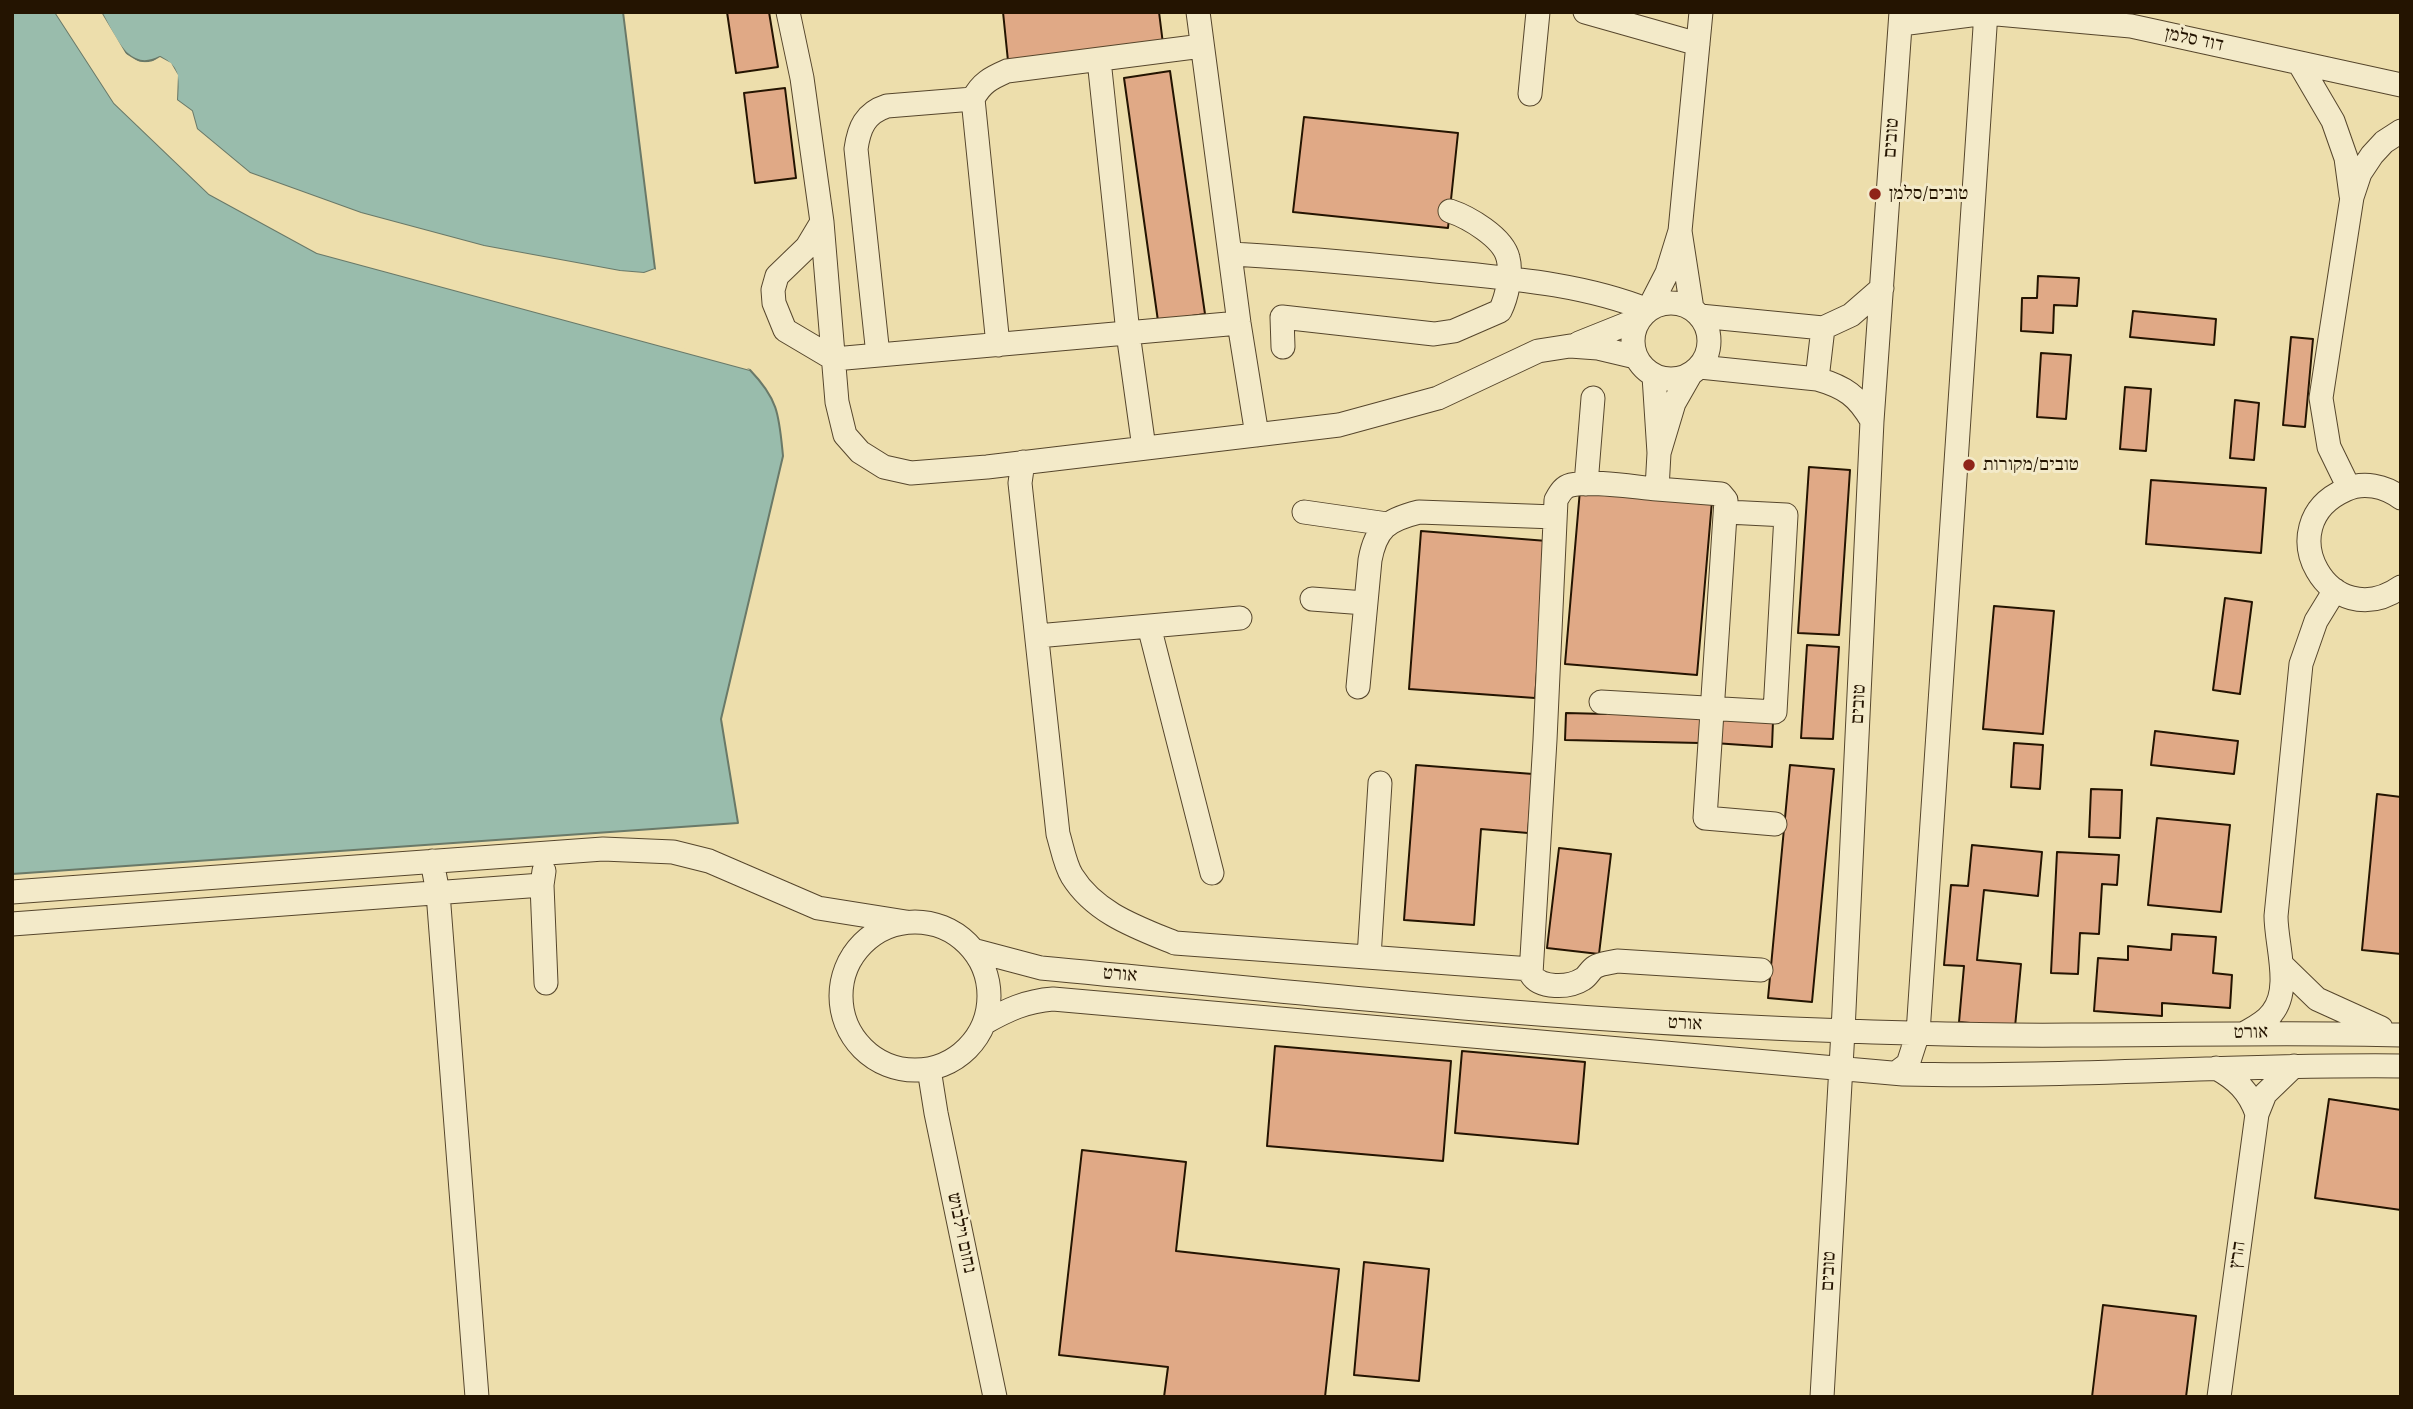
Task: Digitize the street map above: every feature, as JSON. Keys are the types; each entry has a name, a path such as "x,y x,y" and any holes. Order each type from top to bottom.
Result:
{"street":[{"path":"788,12 802,78 821,222 837,402 845,435 860,452 884,467 911,473 987,467 1339,425 1438,398 1538,351 1570,346 1595,338 1644,315 1660,304 1673,302 1696,312 1823,328 1851,315 1882,288"},
{"path":"1198,12 1239,323 1258,435"},
{"path":"1530,94 1538,12"},
{"path":"1585,12 1698,44"},
{"path":"1701,12 1680,231 1667,273 1634,331 1636,357 1643,368 1666,380 1678,379 1695,371 1817,379 1834,384 1852,394 1863,405 1872,421"},
{"path":"1896,1073 1908,1064 1918,1033 1986,13"},
{"name":"דוד סלמן","path":"1901,18 1986,13 2131,26 2401,85"},
{"name":"טובים","path":"1822,1397 1843,1031 1872,421 1901,18"},
{"path":"998,345 973,99 979,88 990,78 1007,71 1202,46"},
{"path":"1099,60 1128,333 1144,448"},
{"path":"2299,63 2333,121 2346,158 2352,197"},
{"path":"878,355 856,149 858,132 865,118 874,110 887,106 973,99"},
{"path":"2349,488 2329,447 2321,398 2352,197 2360,173 2372,155 2384,142 2401,131"},
{"path":"1283,347 1282,317 1434,334 1454,331 1500,311 1506,301 1508,257 1500,243 1480,226 1450,211"},
{"path":"821,222 807,247 777,276 773,290 774,303 785,330 834,359 1239,323"},
{"path":"1659,453 1674,403 1707,357 1710,345 1709,332 1696,312 1680,231"},
{"path":"1230,254 1281,256 1550,284 1627,302 1644,315"},
{"path":"1817,379 1823,328"},
{"path":"1570,346 1598,348 1636,357"},
{"path":"1654,376 1659,453 1657,489"},
{"path":"1586,484 1593,398"},
{"path":"1023,462 1020,483 1058,835 1071,875 1097,905 1130,924 1175,943 1531,969"},
{"path":"1761,970 1617,961 1596,966 1584,978 1571,985 1544,985 1535,981 1531,974 1556,500 1561,491 1570,485 1721,494 1726,500 1705,818 1775,824"},
{"path":"2401,498 2383,488 2366,485 2333,495 2320,508 2312,523 2308,541 2318,575 2344,596 2376,599 2401,587"},
{"path":"1304,512 1387,524"},
{"path":"1358,687 1365,603 1374,540 1387,524 1401,516 1419,512 1555,517"},
{"path":"1601,702 1775,712 1786,515 1727,512"},
{"path":"2245,1034 2273,1013 2279,1000 2282,965 2276,935 2276,916 2301,664 2316,621 2335,590"},
{"path":"1312,599 1365,603"},
{"path":"1037,636 1240,618"},
{"path":"1149,626 1212,873"},
{"path":"1369,957 1380,783"},
{"path":"12,892 603,849 673,852 709,861 818,908 906,922 929,922 950,930 968,944 982,962 989,984 984,1023 969,1048 951,1062 929,1069 905,1070 894,1067 863,1049 849,1030 841,1007 841,984 849,961 856,951 883,928 906,922"},
{"path":"545,853 542,885 546,983"},
{"path":"432,861 438,893 477,1397"},
{"path":"12,924 542,885"},
{"name":"אורט","path":"973,950 1041,968 1671,1023 1918,1033 2398,1035"},
{"path":"2282,965 2317,999 2340,1012 2398,1035"},
{"name":"אורט","path":"984,1023 1014,1006 1054,999 1896,1073 1956,1075 2294,1066 2401,1066"},
{"name":"הרץ","path":"2219,1397 2257,1114 2265,1094 2294,1066"},
{"path":"2216,1068 2233,1078 2248,1093 2257,1114"},
{"name":"נחום וילבוש","path":"929,1069 995,1397"}],"shaded area":[{"path":"12,12 55,12 114,103 209,194 317,253 750,370 760,381 776,409 783,456 721,719 738,823 12,874"},
{"path":"101,12 623,12 655,269 644,273 620,271 484,246 361,213 250,173 197,129 192,111 177,100 178,80 172,65 160,57 139,61 131,57 117,41"}],"pier":[{"path":"55,12 59,12 116,101 211,191 319,250 741,364 750,370 317,253 209,194 114,103"},
{"path":"97,12 101,12 126,54 139,62 150,63 160,57 171,63 178,75 177,100 192,111 197,129 250,173 361,213 484,246 620,271 644,273 655,269 657,272 644,277 620,274 483,249 360,216 249,176 194,131 189,113 174,101 174,76 169,66 160,61 151,66 138,66 124,57"}],"building":[{"path":"727,12 769,12 778,67 736,73"},
{"path":"1003,12 1159,12 1163,44 1008,61"},
{"path":"1170,71 1205,314 1158,321 1124,78"},
{"path":"785,88 796,178 755,183 744,93"},
{"path":"1304,117 1458,133 1448,228 1293,212"},
{"path":"2038,276 2079,278 2077,306 2054,305 2053,333 2021,331 2022,298 2037,298"},
{"path":"2133,311 2216,319 2214,345 2130,337"},
{"path":"2291,337 2313,339 2305,427 2283,425"},
{"path":"2041,353 2071,355 2066,419 2037,417"},
{"path":"2125,387 2151,389 2146,451 2120,449"},
{"path":"2235,400 2259,403 2254,460 2230,458"},
{"path":"1809,467 1850,470 1839,635 1798,633"},
{"path":"2151,480 2266,488 2261,553 2146,544"},
{"path":"1580,490 1712,501 1697,675 1565,664"},
{"path":"1421,531 1547,541 1535,698 1409,689"},
{"path":"2225,598 2252,602 2240,694 2213,690"},
{"path":"1994,606 2054,611 2043,734 1983,729"},
{"path":"1807,645 1839,647 1833,739 1801,738"},
{"path":"1606,708 1701,717 1700,743 1565,740 1566,713 1606,714"},
{"path":"1716,717 1773,721 1772,747 1714,743"},
{"path":"2155,731 2238,741 2234,774 2151,765"},
{"path":"2014,743 2043,745 2040,789 2011,787"},
{"path":"1416,765 1533,774 1528,833 1481,829 1474,925 1404,920"},
{"path":"1790,765 1834,769 1812,1002 1768,998"},
{"path":"2091,789 2122,790 2120,838 2089,837"},
{"path":"2377,794 2401,797 2401,954 2362,950"},
{"path":"2157,818 2230,825 2221,912 2148,905"},
{"path":"1972,845 2042,852 2038,896 1984,890 1977,960 2021,964 2015,1027 1959,1022 1964,966 1944,965 1951,885 1968,886"},
{"path":"1559,848 1611,854 1599,954 1547,948"},
{"path":"2057,852 2119,855 2117,885 2102,884 2099,934 2080,933 2078,974 2051,973"},
{"path":"2172,934 2216,937 2213,973 2232,975 2230,1008 2162,1003 2162,1016 2094,1011 2098,958 2128,960 2128,946 2171,950"},
{"path":"1275,1046 1451,1061 1443,1161 1267,1146"},
{"path":"1462,1051 1585,1062 1578,1144 1455,1133"},
{"path":"2329,1099 2401,1110 2401,1210 2315,1198"},
{"path":"1082,1150 1186,1162 1176,1251 1339,1269 1325,1397 1164,1397 1168,1367 1059,1355"},
{"path":"1364,1262 1429,1269 1419,1381 1354,1375"},
{"path":"2103,1305 2196,1316 2186,1397 2092,1397"}],"place":[{"name":"טובים/סלמן","path":"1875,194"},
{"name":"טובים/מקורות","path":"1969,465"}]}
